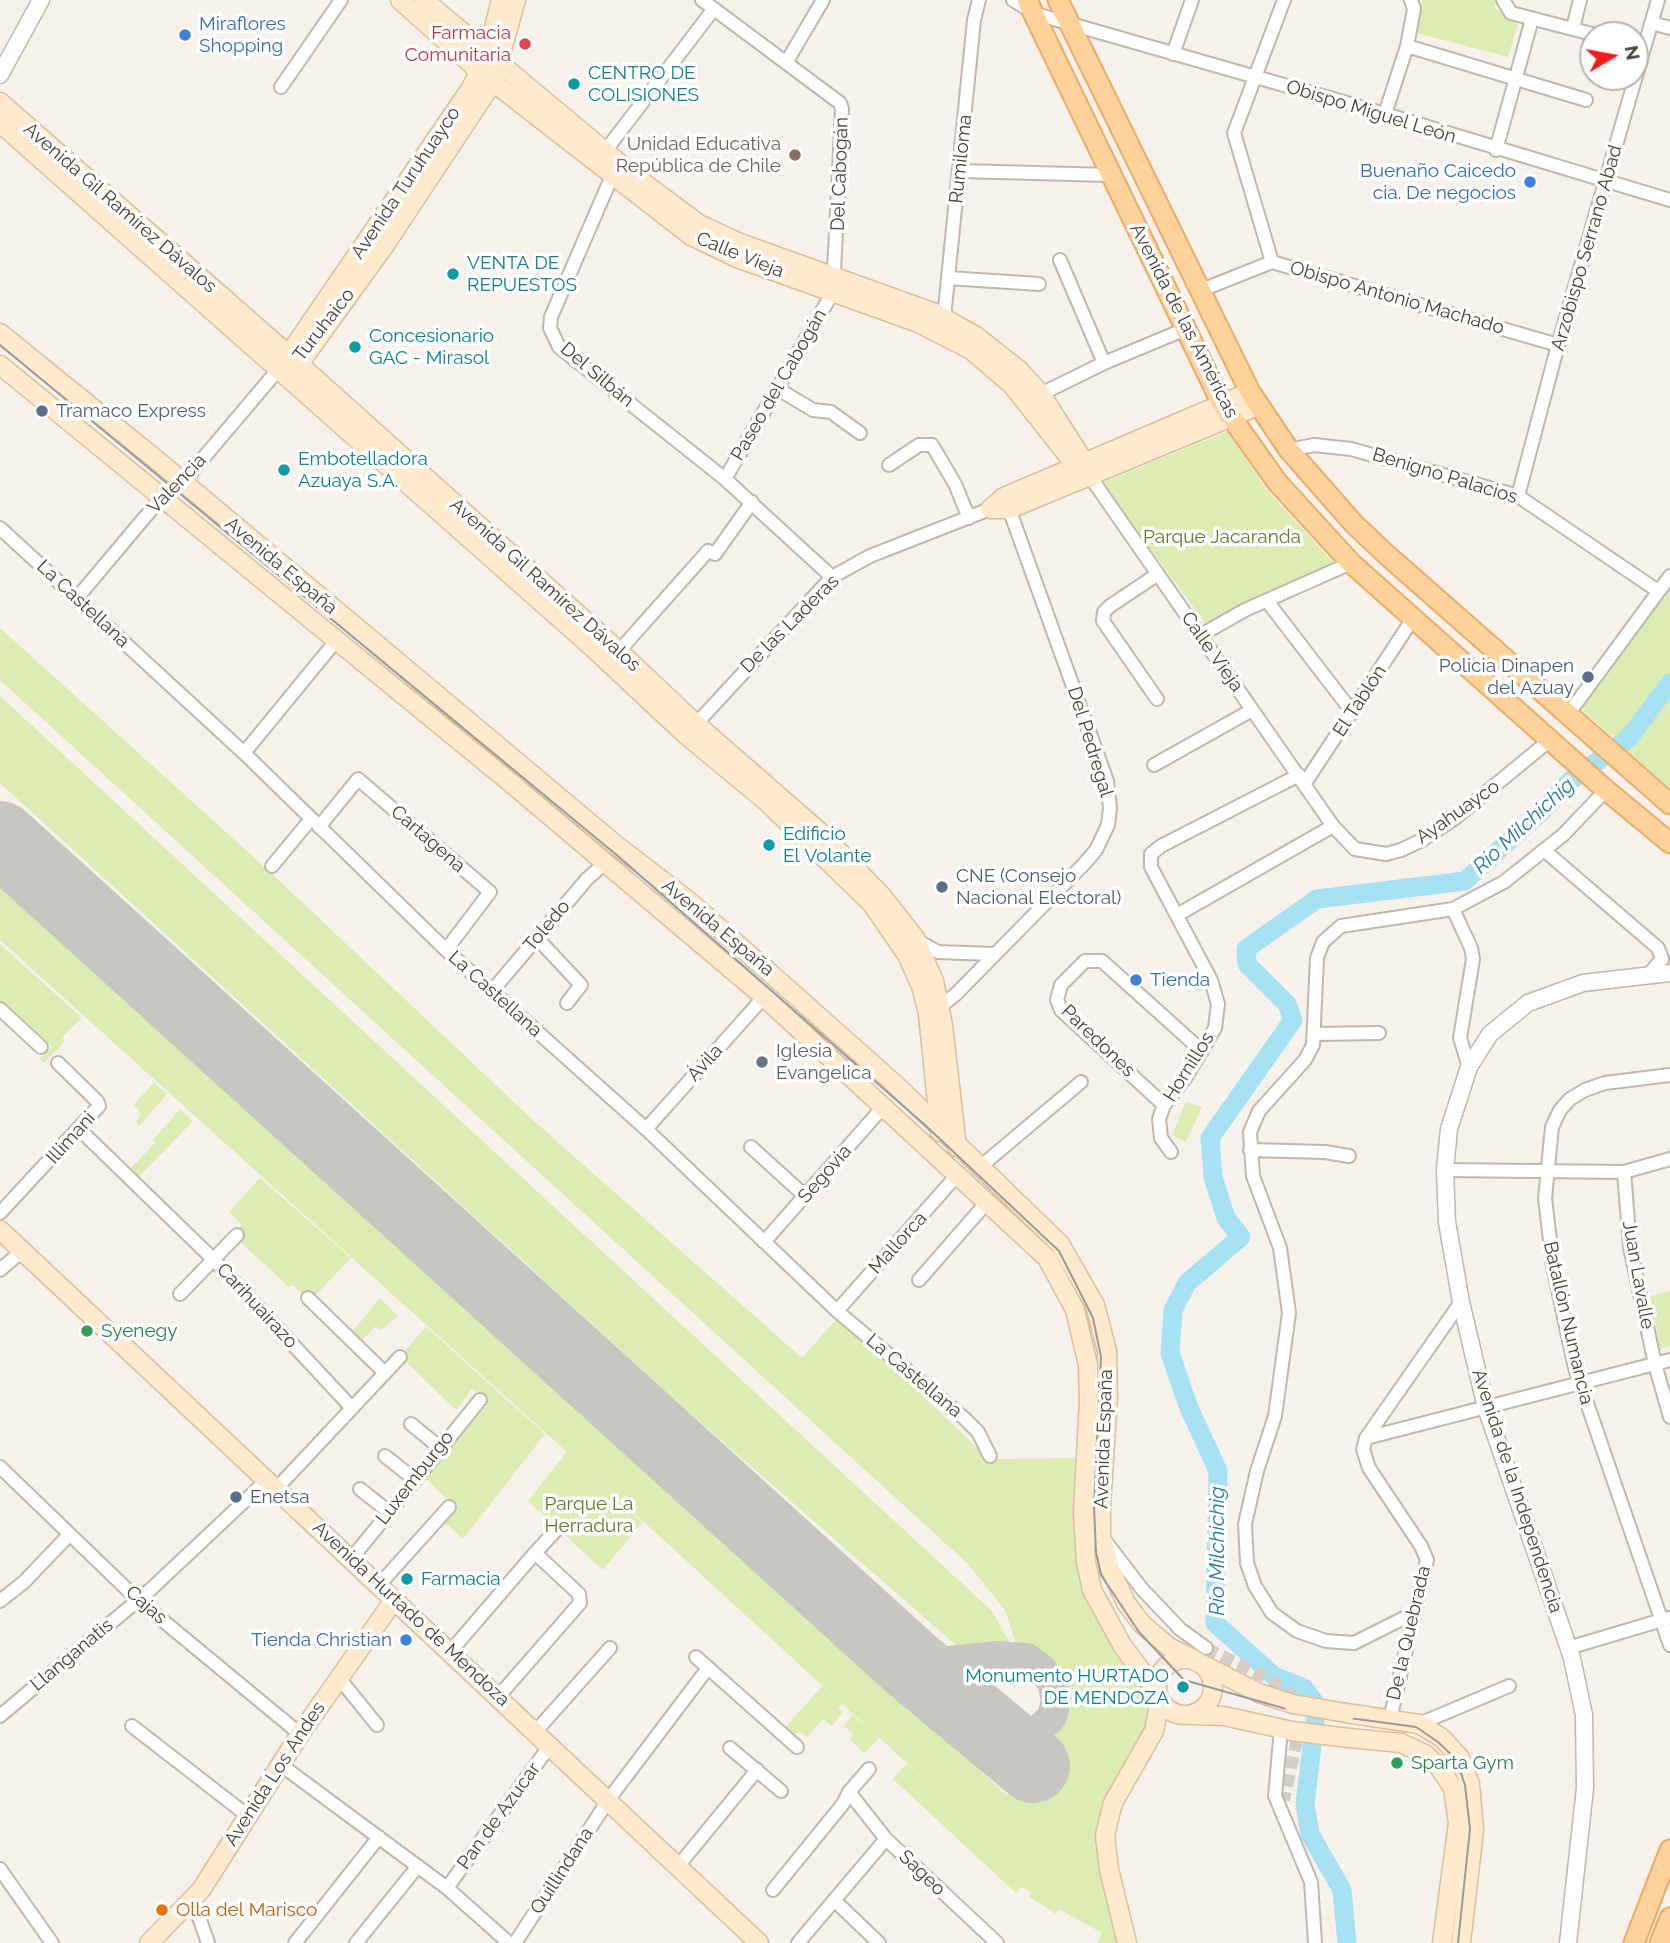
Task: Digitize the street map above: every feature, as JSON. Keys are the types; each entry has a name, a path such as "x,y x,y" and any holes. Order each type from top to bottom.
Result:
{"main road":[{"name":"Calle Vieja","path":"400,0 489,68 606,150 637,178 699,224 834,284 971,350 1012,385 1084,468"},
{"name":"Calle Vieja","path":"424,0 489,68 612,176 691,236 737,258 944,318 1004,357 1041,394 1084,468"},
{"name":"Avenida Turuhuayco","path":"489,68 501,0"},
{"name":"Avenida Turuhuayco","path":"288,363 377,240 489,68 516,0"},
{"name":"Avenida de las Américas","path":"1058,0 1254,399 1289,450 1354,524 1388,556 1670,804"},
{"name":"Avenida de las Américas","path":"1032,7 1110,175 1188,328 1227,412 1276,482 1351,563 1606,789 1670,841"},
{"name":"Avenida Gil Ramírez Dávalos","path":"0,102 288,363 593,648 859,872 915,938 930,969 934,1011 957,1147"},
{"name":"Avenida Gil Ramírez Dávalos","path":"0,123 288,363 619,651 691,729"},
{"name":"Avenida España","path":"0,334 183,482 531,774 690,902 897,1085 957,1147 1060,1244 1079,1273 1099,1318 1109,1376 1101,1536 1113,1577 1134,1615 1159,1640 1201,1657 1250,1689 1293,1704 1419,1724 1442,1738 1460,1758 1470,1784 1474,1830 1461,1943"},
{"name":"Avenida España","path":"0,365 335,642 511,783 764,997 1047,1258 1075,1310 1088,1377 1083,1513 1086,1562 1101,1611 1158,1696"},
{"name":"De las Laderas","path":"990,509 1254,399"},
{"name":"Avenida de las Américas","path":"1643,779 1670,812"},
{"name":"Avenida Gil Ramírez Dávalos","path":"781,806 894,933 934,1011 933,1065 943,1160"},
{"path":"897,1085 920,1086 931,1076 933,1065"},
{"name":"Avenida Hurtado de Mendoza","path":"0,1230 551,1744 759,1943"},
{"name":"Avenida Los Andes","path":"149,1943 193,1900 300,1734 394,1600"},
{"path":"1127,1943 1109,1869 1105,1835 1113,1803 1148,1744 1157,1723 1157,1679 1167,1664 1182,1658 1201,1657 1211,1676 1213,1692 1206,1706 1148,1744"},
{"path":"1158,1696 1173,1713 1224,1716 1287,1730 1401,1743 1425,1754 1440,1768 1452,1788 1458,1823 1442,1943"},
{"path":"1634,1943 1670,1850"},
{"path":"1660,1943 1670,1919"}],"street":[{"path":"0,75 41,0"},
{"path":"281,87 341,0"},
{"name":"Del Cabogán","path":"702,0 842,106 834,284"},
{"path":"786,63 823,0"},
{"name":"Rumiloma","path":"944,318 974,20 979,0"},
{"name":"Obispo Miguel León","path":"1013,0 1072,25 1385,114 1496,150 1670,200"},
{"path":"1173,54 1192,0"},
{"path":"1272,261 1234,133 1284,0"},
{"path":"1385,114 1407,46 1414,9 1411,0"},
{"path":"1573,29 1580,0"},
{"name":"Arzobispo Serrano Abad","path":"1649,29 1658,0"},
{"path":"1503,1 1510,13 1579,31"},
{"path":"612,176 606,150 713,10"},
{"path":"1496,150 1532,19"},
{"path":"1652,23 1670,28"},
{"path":"1407,46 1586,100"},
{"name":"Arzobispo Serrano Abad","path":"1518,496 1558,345 1606,183 1629,91"},
{"path":"960,171 1110,175"},
{"name":"Del Silbán","path":"612,176 551,317 553,338 559,347 752,502 832,577"},
{"path":"1060,260 1104,363"},
{"name":"Obispo Antonio Machado","path":"1199,290 1272,261 1558,345"},
{"path":"948,278 1039,284"},
{"name":"Paseo del Cabogán","path":"725,479 778,389 834,284"},
{"path":"1041,394 1104,363 1188,328"},
{"name":"Valencia","path":"77,598 162,498 183,482 288,363"},
{"path":"778,389 813,410 830,411 860,433"},
{"path":"889,465 919,445 932,445 955,484 968,518"},
{"name":"Benigno Palacios","path":"1289,450 1314,445 1351,449 1518,496 1658,591"},
{"name":"Calle Vieja","path":"1084,468 1333,826"},
{"path":"619,651 708,551 715,554 752,502"},
{"name":"Del Pedregal","path":"934,1011 1096,850 1108,825 1110,808 1107,781 1007,503"},
{"name":"De las Laderas","path":"691,729 832,577 870,556 990,509"},
{"name":"La Castellana","path":"0,528 244,753 446,950 646,1129 837,1311 964,1418 978,1432 990,1456"},
{"path":"1201,635 1351,563"},
{"path":"1157,699 1103,621 1104,612 1110,606 1158,574"},
{"path":"1569,713 1670,576"},
{"path":"1267,601 1353,713"},
{"name":"El Tablón","path":"1151,867 1152,854 1161,846 1302,779 1353,713 1414,617"},
{"path":"244,753 335,642"},
{"path":"1154,765 1252,710"},
{"name":"Ayahuayco","path":"1333,826 1355,849 1386,854 1401,850 1455,818 1550,740"},
{"name":"Cartagena","path":"315,823 358,779 490,892 446,950"},
{"path":"1414,1613 1354,1643 1326,1641 1297,1631 1272,1613 1255,1586 1247,1563 1245,1524 1257,1471 1275,1416 1289,1313 1280,1248 1261,1203 1250,1150 1250,1132 1259,1111 1305,1060 1316,1034 1317,958 1323,942 1341,926 1453,909 1504,882 1545,851 1606,789"},
{"path":"272,866 315,823"},
{"path":"1177,915 1333,826"},
{"path":"1545,851 1658,948 1662,959 1650,973"},
{"name":"Toledo","path":"492,991 604,864"},
{"name":"Hornillos","path":"1151,867 1211,980 1218,1004 1215,1028 1164,1105 1159,1129 1171,1152"},
{"path":"1453,909 1471,948 1473,959 1460,1038 1469,1067"},
{"path":"537,938 581,985 567,1003"},
{"path":"915,938 938,952 994,954"},
{"name":"Paredones","path":"1164,1105 1061,1010 1057,1000 1061,985 1085,961 1102,961 1202,1051"},
{"name":"Avenida de la Independencia","path":"1568,1943 1586,1747 1584,1716 1568,1648 1486,1408 1461,1302 1447,1222 1445,1170 1448,1129 1469,1067 1490,1034 1528,1003 1583,983 1650,973 1670,973"},
{"name":"Ávila","path":"646,1129 764,997"},
{"path":"0,1009 41,1047"},
{"path":"1316,1034 1379,1033"},
{"name":"Illimani","path":"0,1213 79,1129 99,1103 58,1063"},
{"name":"Batallón Numancia","path":"1670,1075 1605,1083 1570,1099 1560,1110 1552,1127 1546,1172 1547,1229 1579,1384 1666,1619 1670,1645"},
{"path":"979,1167 1081,1082"},
{"name":"Segovia","path":"764,1242 884,1106"},
{"name":"Carihuairazo","path":"79,1129 213,1259 352,1408"},
{"path":"751,1147 806,1196"},
{"path":"1250,1150 1303,1150 1349,1156"},
{"path":"1445,1170 1624,1172 1670,1159"},
{"name":"Juan Lavalle","path":"1624,1172 1630,1247 1654,1364 1670,1416"},
{"name":"Mallorca","path":"837,1311 958,1174"},
{"path":"919,1280 988,1201"},
{"path":"180,1294 237,1235"},
{"path":"0,1270 22,1251"},
{"path":"308,1298 385,1373"},
{"path":"1366,1438 1461,1302"},
{"path":"271,1484 352,1408 400,1357"},
{"path":"1366,1438 1670,1360"},
{"name":"Luxemburgo","path":"352,1558 439,1447 480,1400"},
{"path":"411,1424 439,1447"},
{"name":"De la Quebrada","path":"1366,1438 1364,1458 1421,1546 1427,1560 1390,1719"},
{"path":"385,1456 414,1479"},
{"name":"Cajas","path":"0,1467 138,1600 300,1734"},
{"name":"Llanganatis","path":"0,1716 271,1484"},
{"path":"360,1489 389,1512"},
{"path":"379,1585 449,1507"},
{"path":"450,1652 558,1528"},
{"path":"0,1601 24,1582 69,1535"},
{"path":"1101,1536 1142,1589 1180,1629 1201,1657"},
{"path":"498,1697 580,1603 579,1594 535,1553"},
{"path":"1568,1648 1666,1619"},
{"path":"1384,1630 1403,1636 1406,1648"},
{"path":"536,1731 610,1648"},
{"path":"696,1657 797,1747"},
{"name":"Quillindana","path":"514,1943 609,1799 708,1668"},
{"path":"339,1678 377,1725"},
{"path":"1419,1724 1508,1686"},
{"path":"132,1726 248,1816"},
{"path":"1287,1730 1275,1796 1311,1882 1315,1943"},
{"name":"Pan de Azucar","path":"447,1888 551,1744"},
{"path":"730,1748 781,1791"},
{"path":"281,1766 447,1888 509,1943"},
{"path":"773,1890 869,1769"},
{"path":"679,1865 757,1770"},
{"path":"849,1792 886,1839"},
{"path":"1281,1815 1284,1800"},
{"path":"295,1943 379,1837"},
{"name":"Sageo","path":"798,1943 886,1839 997,1943"},
{"path":"356,1943 418,1866"},
{"path":"0,1869 52,1943"},
{"path":"193,1900 208,1943"},
{"path":"834,1900 879,1943"}],"green space":[{"path":"1422,0 1496,0 1494,7 1518,25 1508,57 1417,33"},
{"name":"Parque Jacaranda","path":"1228,431 1265,488 1333,562 1205,623 1102,483"},
{"path":"1670,581 1670,789 1581,709 1651,602"},
{"name":"Parque La Herradura","path":"0,628 269,871 535,1122 802,1358 839,1316 989,1459 1080,1458 1079,1542 1145,1682 1153,1715 1111,1802 1122,1943 1097,1943 1102,1933 1059,1909 1056,1914 1029,1897 1032,1892 1022,1887 1016,1893 893,1779 907,1764 934,1788 572,1456 642,1522 603,1570 528,1501 567,1452 0,940 0,883 1007,1795 1058,1744 1051,1736 1059,1718 1055,1684 1045,1667 1018,1649 1005,1610 969,1565 0,680"},
{"path":"0,696 992,1611 1010,1643 1009,1649 1005,1652 965,1653 674,1399 0,783"},
{"path":"0,944 82,1018 62,1037 65,1041 44,1063 40,1059 52,1047 43,1038 36,1040 0,1006"},
{"path":"154,1083 167,1094 138,1127 137,1120 141,1115 134,1104"},
{"path":"1186,1101 1202,1107 1186,1142 1172,1135"},
{"path":"180,1109 193,1121 139,1177 130,1169 155,1143 153,1140"},
{"path":"260,1178 351,1258 310,1301 293,1285 289,1287 233,1235 242,1225 229,1212"},
{"path":"1670,1291 1670,1346 1660,1349 1650,1296"},
{"path":"380,1298 398,1316 381,1330 376,1326 361,1341 353,1331"},
{"path":"426,1327 545,1434 463,1539 443,1521 454,1506 424,1477 471,1417 475,1420 489,1402 472,1389 456,1410 400,1356"},
{"path":"822,1686 842,1704 838,1709 842,1713 832,1726 823,1719 807,1737 800,1732 792,1736 784,1729"},
{"path":"853,1715 879,1738 864,1753 850,1739 853,1734 844,1726"}],"waterway":[{"name":"Río Milchichig","path":"1317,1706 1304,1688 1274,1676 1215,1623 1218,1471 1189,1408 1170,1353 1173,1310 1187,1283 1241,1237 1226,1218 1213,1177 1210,1138 1293,1020 1287,1004 1247,964 1246,949 1317,899 1465,881 1542,811 1570,781 1628,739 1670,683"},
{"name":"Río Milchichig","path":"1315,1721 1305,1804 1310,1834 1342,1890 1347,1943"}],"taxiway":[{"path":"912,1665 996,1656 1027,1658 1042,1669 1053,1684 1056,1701 1052,1717 1016,1751"}],"runway":[{"path":"0,838 912,1665 1033,1766"}],"tunnel":[{"path":"1206,1648 1273,1681 1295,1698 1298,1711 1296,1744 1284,1800"}],"tram line":[{"path":"0,345 619,857 926,1126 1059,1251 1093,1318 1101,1357 1094,1507 1096,1552 1101,1575 1139,1632 1184,1680 1290,1710 1416,1727 1456,1759 1465,1785 1470,1829 1458,1943"}],"place":[{"name":"Miraflores Shopping","path":"185,35"},
{"name":"Farmacia Comunitaria","path":"525,44"},
{"name":"CENTRO DE COLISIONES","path":"574,84"},
{"name":"Unidad Educativa República de Chile","path":"795,155"},
{"name":"Buenaño Caicedo cia. De negocios","path":"1530,182"},
{"name":"VENTA DE REPUESTOS","path":"453,274"},
{"name":"Concesionario GAC - Mirasol","path":"355,347"},
{"name":"Tramaco Express","path":"42,411"},
{"name":"Embotelladora Azuaya S.A.","path":"284,470"},
{"name":"Policia Dinapen del Azuay","path":"1588,677"},
{"name":"Edificio El Volante","path":"769,845"},
{"name":"CNE (Consejo Nacional Electoral)","path":"942,887"},
{"name":"Tienda","path":"1136,980"},
{"name":"Iglesia Evangelica","path":"762,1062"},
{"name":"Syenegy","path":"87,1331"},
{"name":"Enetsa","path":"236,1497"},
{"name":"Farmacia","path":"407,1579"},
{"name":"Tienda Christian","path":"406,1640"},
{"name":"Monumento HURTADO DE MENDOZA","path":"1183,1687"},
{"name":"Sparta Gym","path":"1397,1763"},
{"name":"Olla del Marisco","path":"162,1910"}]}
